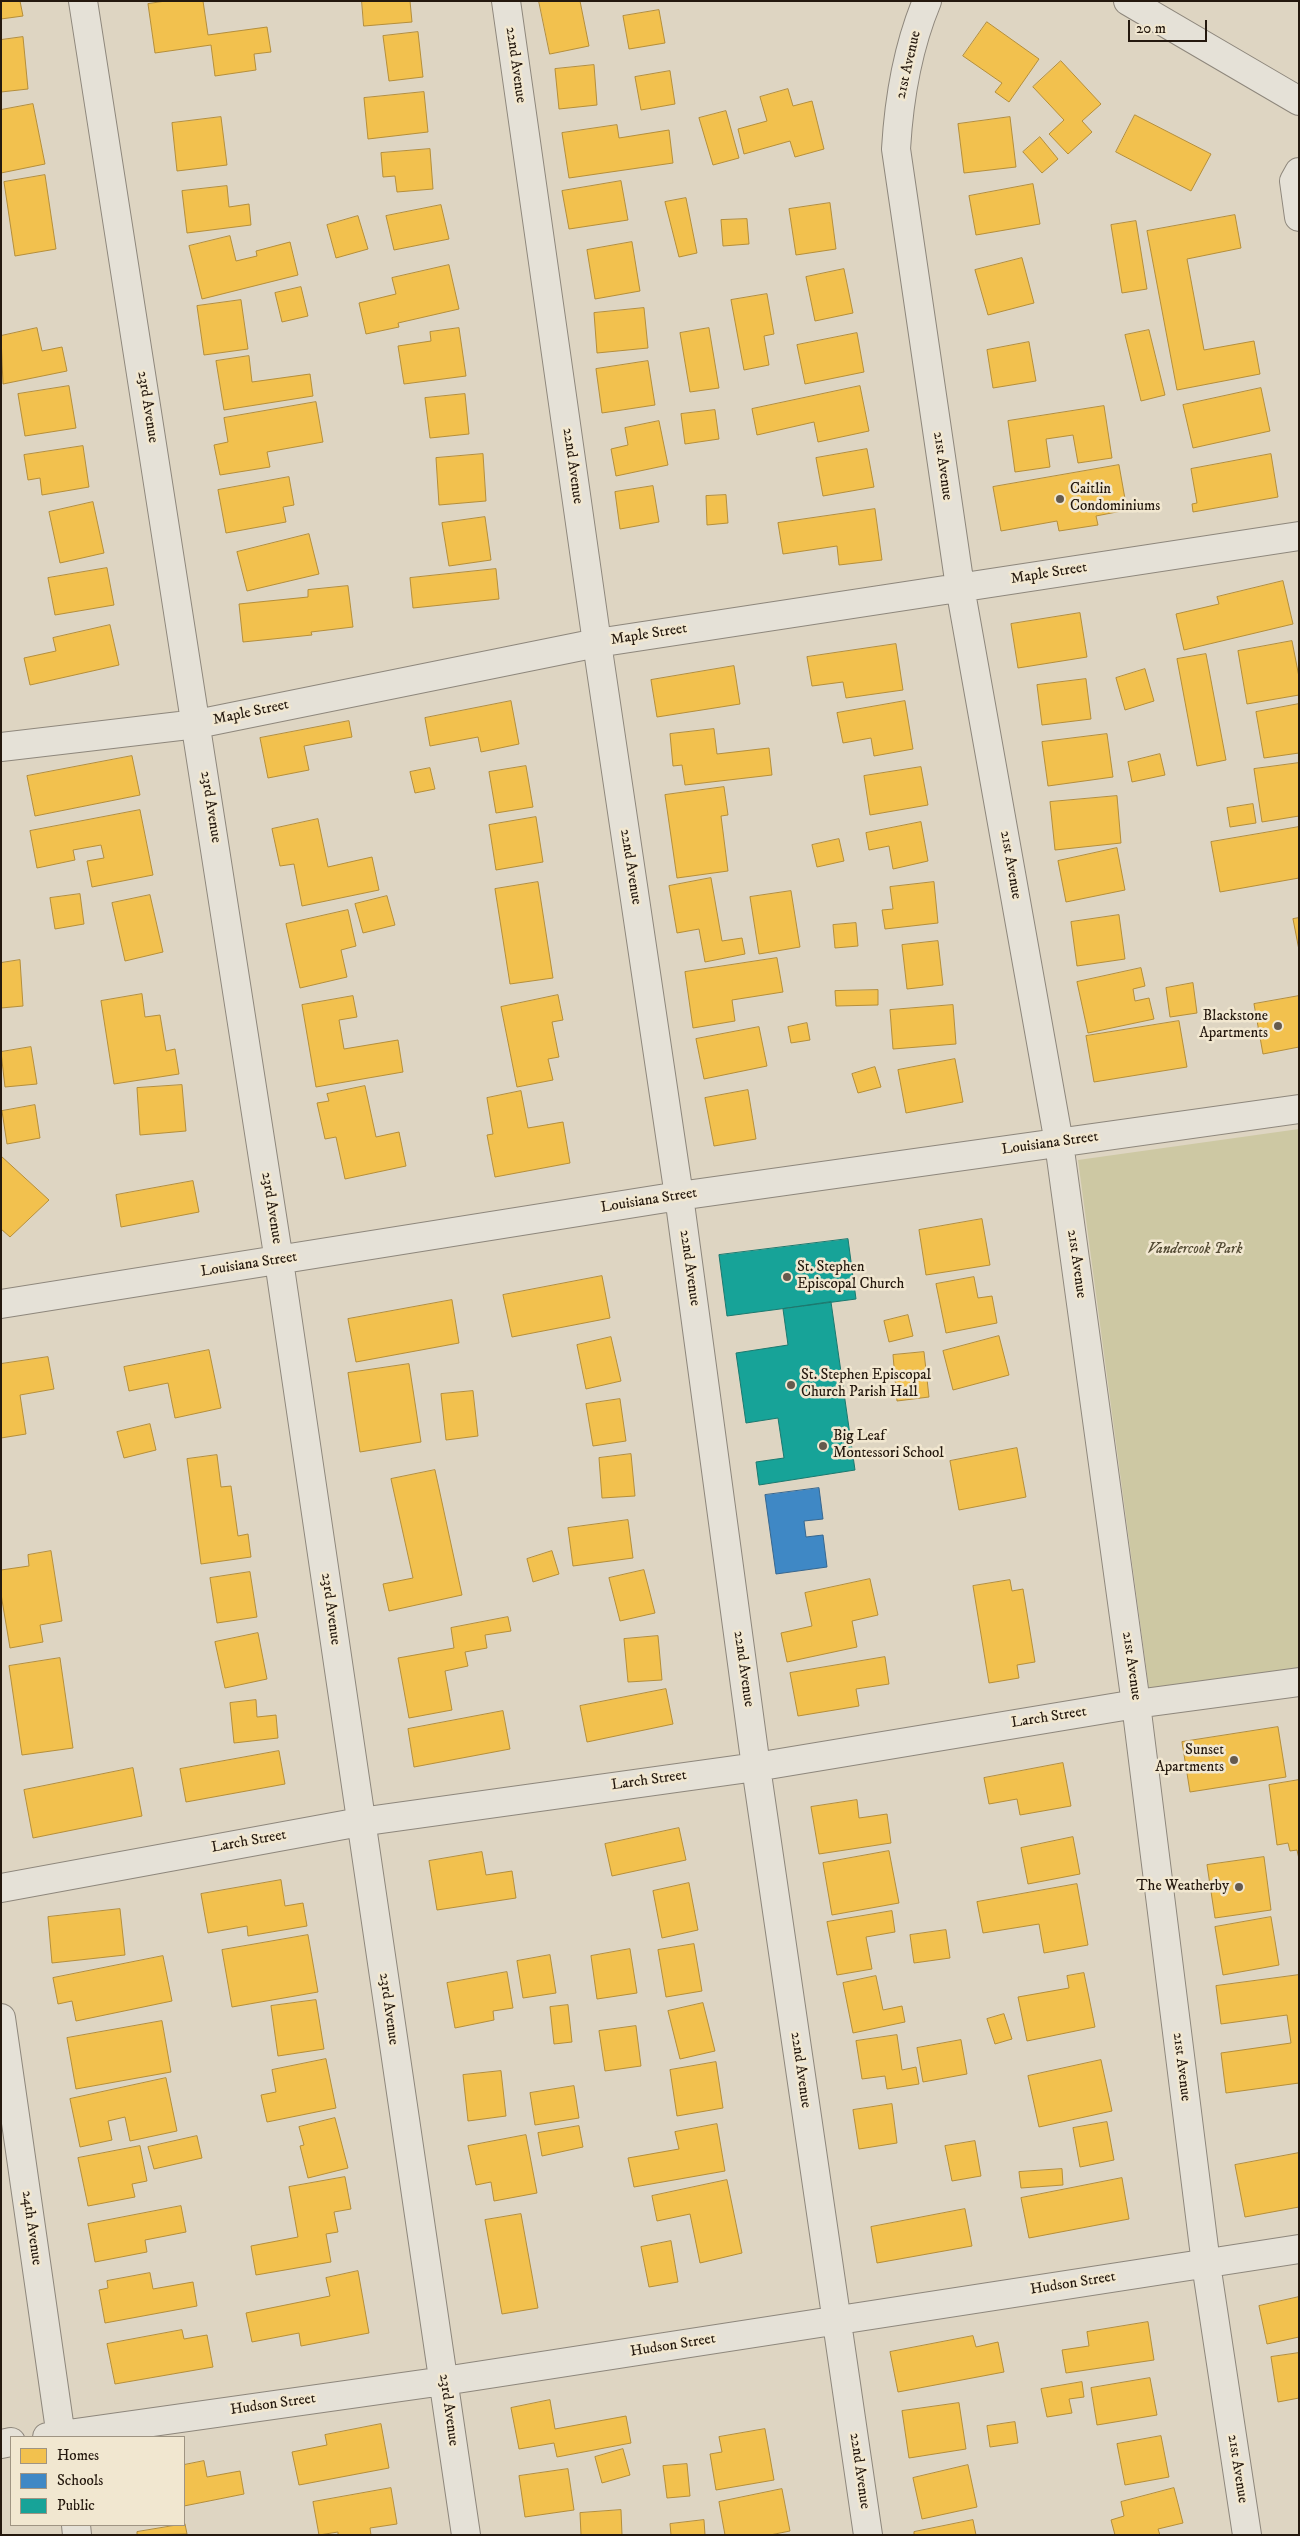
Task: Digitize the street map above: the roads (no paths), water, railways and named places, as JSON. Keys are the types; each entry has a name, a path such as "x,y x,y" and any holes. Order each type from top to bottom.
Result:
{"street":[{"name":"23rd Avenue","path":"83,1 279,1260 466,2535"},
{"name":"22nd Avenue","path":"506,1 597,643 680,1196 756,1766 868,2535"},
{"name":"21st Avenue","path":"927,1 914,38 905,73 899,108 896,149 960,587 1059,1143 1136,1704 1206,2264 1247,2535"},
{"path":"1128,1 1299,101"},
{"path":"1299,172 1294,181 1299,217"},
{"name":"Maple Street","path":"1,748 197,724 597,643 1299,536"},
{"name":"Louisiana Street","path":"1,1304 680,1196 1299,1109"},
{"name":"Larch Street","path":"1,1888 360,1822 756,1766 1136,1704 1299,1682"},
{"name":"24th Avenue","path":"1,2018 56,2436"},
{"name":"Hudson Street","path":"63,2436 444,2381 1299,2249"}],"place":[{"name":"Caitlin Condominiums","path":"1060,499"},
{"name":"Blackstone Apartments","path":"1278,1026"},
{"name":"St. Stephen Episcopal Church","path":"787,1277"},
{"name":"St. Stephen Episcopal Church Parish Hall","path":"791,1385"},
{"name":"Big Leaf Montessori School","path":"823,1446"},
{"name":"Sunset Apartments","path":"1234,1760"},
{"name":"The Weatherby","path":"1239,1887"}],"park label":[{"name":"Vandercook Park","path":"1195,1250"}]}
